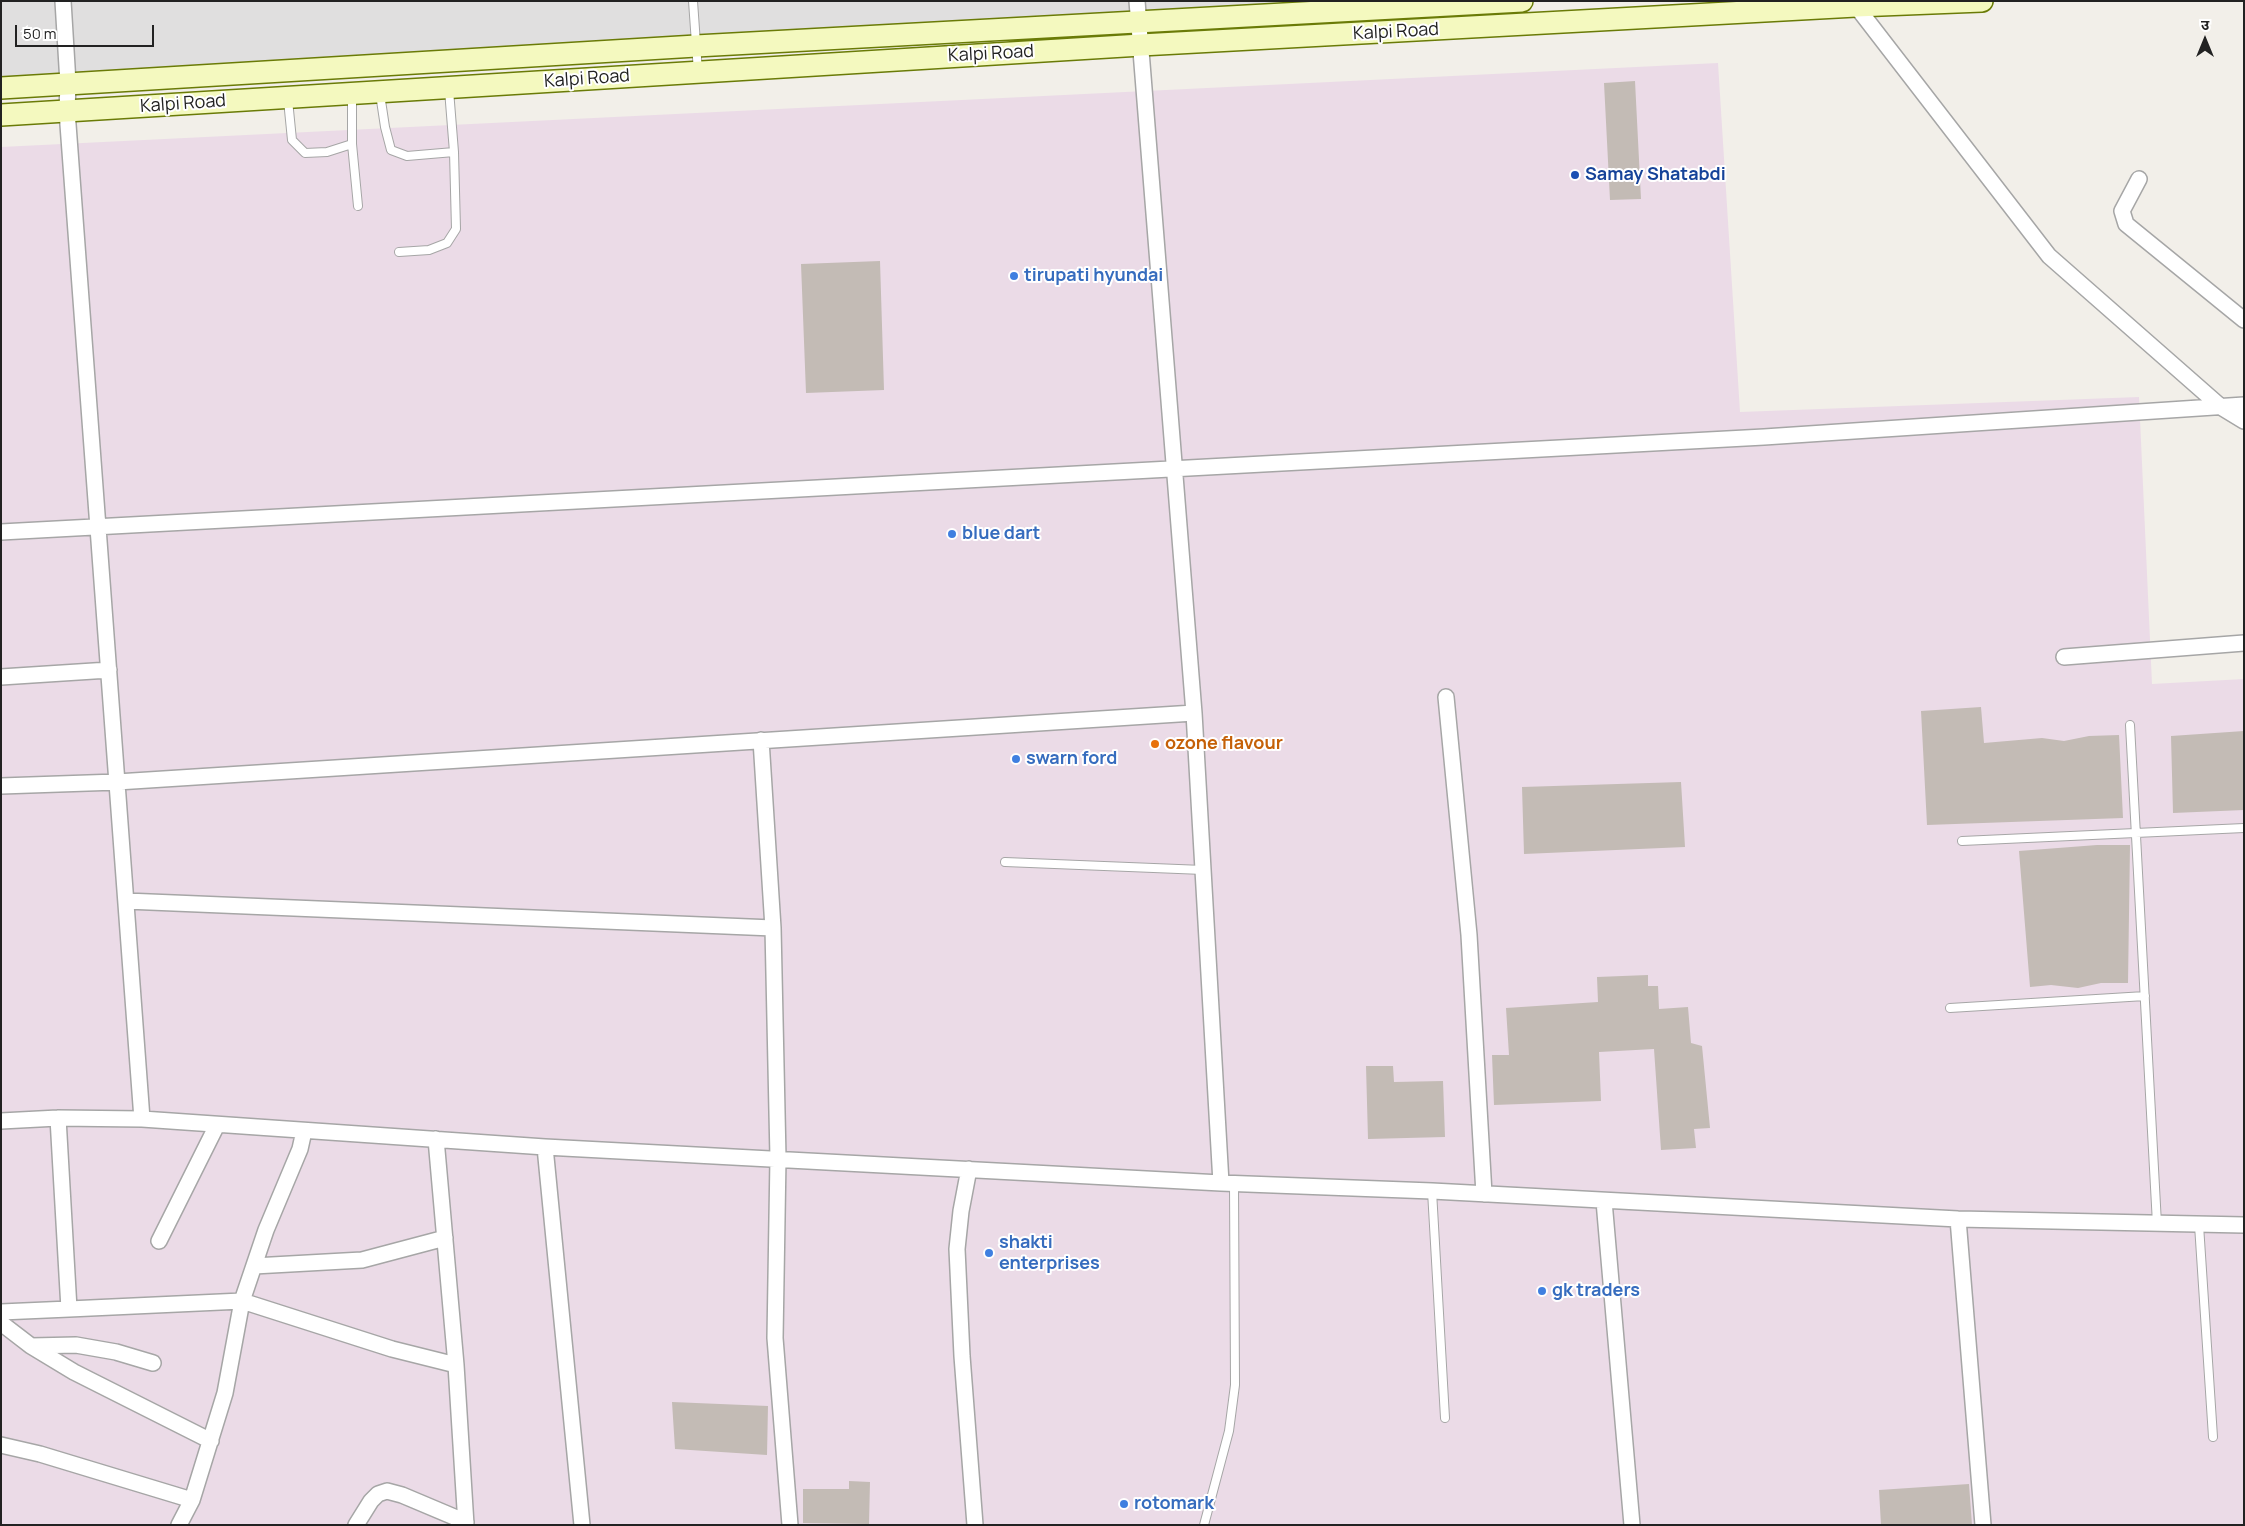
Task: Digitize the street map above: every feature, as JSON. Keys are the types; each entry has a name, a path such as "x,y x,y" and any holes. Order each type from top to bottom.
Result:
{"main road":[{"name":"Kalpi Road","path":"1,88 696,46 1138,11 1522,1"},
{"name":"Kalpi Road","path":"1,115 1141,45 1856,6 1982,1"},
{"path":"359,66 365,93"}],"street":[{"path":"63,1 68,83 67,111 100,527 142,1119"},
{"path":"1856,6 2049,256 2221,407 2244,420"},
{"path":"1138,11 1194,713 1203,870 1228,1184"},
{"path":"2139,179 2122,211 2126,224 2244,320"},
{"path":"1,532 1764,437 2244,405"},
{"path":"2064,657 2244,643"},
{"path":"1,677 109,670"},
{"path":"1446,697 1469,935 1484,1194"},
{"path":"1,786 118,782 1194,713"},
{"path":"760,740 773,928 778,1158 775,1338 790,1525"},
{"path":"126,901 773,928"},
{"path":"58,1118 69,1309"},
{"path":"1,1121 58,1118 142,1119 544,1147 778,1158 1228,1184 1432,1191 1958,1219 2244,1225"},
{"path":"159,1241 217,1125"},
{"path":"179,1525 192,1500 226,1393 242,1301 266,1230 300,1149 304,1131"},
{"path":"360,1523 371,1501 378,1494 387,1492 402,1495 466,1523 456,1365 436,1139"},
{"path":"544,1147 582,1525"},
{"path":"969,1169 961,1211 957,1258 962,1356 975,1525"},
{"path":"1604,1201 1632,1525"},
{"path":"1958,1219 1983,1525"},
{"path":"254,1266 362,1260 445,1238"},
{"path":"1,1312 242,1301 392,1349 456,1365"},
{"path":"1,1323 31,1346 113,1393 211,1441"},
{"path":"31,1346 76,1345 109,1351 153,1363"},
{"path":"1,1445 40,1454 192,1500"}],"lane":[{"path":"692,1 698,72"},
{"path":"400,252 429,250 447,243 456,229 454,152 449,88"},
{"path":"358,206 352,144 365,93"},
{"path":"365,93 385,127 391,150 407,156 454,152"},
{"path":"287,98 292,140 305,153 327,152 352,144"},
{"path":"2130,725 2157,1224"},
{"path":"1962,841 2244,828"},
{"path":"1005,862 1203,870"},
{"path":"1950,1008 2145,996"},
{"path":"1204,1525 1217,1484 1229,1431 1234,1385 1228,1184"},
{"path":"1432,1191 1445,1418"},
{"path":"2199,1225 2213,1437"}],"shaded area":[{"path":"1,1 1392,1 1,81"},
{"path":"1718,63 1740,412 2139,397 2152,684 2244,679 2244,1525 1,1525 1,147"}],"building":[{"path":"1635,81 1641,199 1610,200 1604,83"},
{"path":"880,261 884,390 806,393 801,264"},
{"path":"1981,707 1984,743 2042,738 2064,741 2089,736 2119,735 2123,818 1927,825 1921,711"},
{"path":"2244,731 2244,810 2173,813 2171,736"},
{"path":"1681,782 1685,847 1524,854 1522,787"},
{"path":"2097,845 2130,845 2128,983 2101,983 2078,988 2051,985 2030,987 2019,851"},
{"path":"1648,975 1648,986 1658,986 1659,1009 1688,1007 1691,1043 1702,1046 1710,1128 1694,1129 1696,1148 1661,1150 1654,1049 1599,1052 1601,1101 1494,1105 1492,1055 1509,1055 1506,1008 1598,1002 1597,977"},
{"path":"1366,1066 1393,1066 1394,1082 1443,1081 1445,1137 1368,1139"},
{"path":"672,1402 768,1406 767,1455 675,1449"},
{"path":"849,1481 870,1482 869,1524 803,1523 803,1489 849,1489"},
{"path":"1969,1484 1972,1525 1881,1525 1879,1490"}],"place":[{"name":"Samay Shatabdi","path":"1575,175"},
{"name":"tirupati hyundai","path":"1014,276"},
{"name":"blue dart","path":"952,534"},
{"name":"ozone flavour","path":"1155,744"},
{"name":"swarn ford","path":"1016,759"},
{"name":"shakti enterprises","path":"989,1253"},
{"name":"gk traders","path":"1542,1291"},
{"name":"rotomark","path":"1124,1504"}]}
